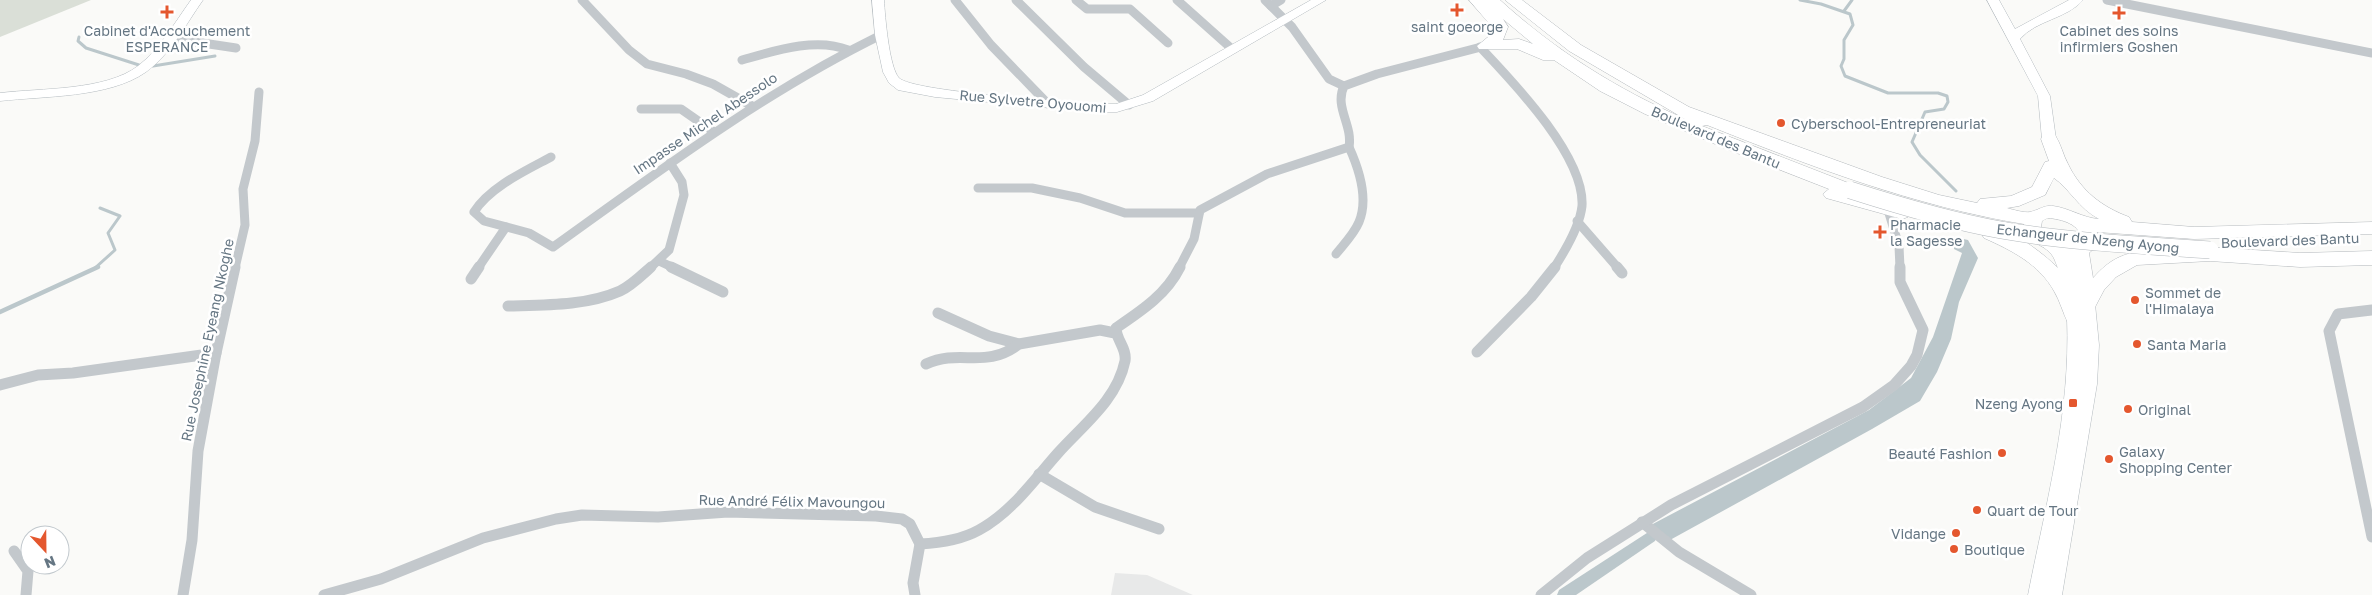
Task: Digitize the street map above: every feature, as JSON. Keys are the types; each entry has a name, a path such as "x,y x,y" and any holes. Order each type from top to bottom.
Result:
{"highway":[{"path":"1477,0 1495,18 1500,28 1495,40 1482,46"},
{"name":"Boulevard des Bantu","path":"1491,0 1579,70 1622,96 1702,134 1853,186"},
{"name":"Boulevard des Bantu","path":"1513,0 1575,48 1672,105 1722,131 1853,186"},
{"path":"1482,46 1510,44 1527,46 1579,70"},
{"path":"1672,105 1797,154 1946,202 2038,216 2054,212 2077,221 2166,232 2372,228"},
{"path":"1702,134 1734,155 1770,172 1888,210 2051,245 2084,248 2212,249 2300,260 2372,258"},
{"path":"2049,139 2055,165 2077,221 2090,233 2091,239 2084,248 2081,311"},
{"path":"1946,202 2002,203 2024,198 2039,191 2055,165"},
{"path":"2055,165 2052,190 2033,229 2051,245 2068,270 2081,311"},
{"path":"2055,165 2075,192 2092,208 2114,220 2166,232"},
{"name":"Echangeur de Nzeng Ayong","path":"1853,186 1909,209 1992,228 2104,242 2212,249"},
{"path":"1990,233 2026,250 2045,265 2081,311"},
{"name":"Boulevard des Bantu","path":"2212,249 2372,237"},
{"path":"2081,311 2106,274 2128,260 2212,249"},
{"name":"Boulevard des Bantu","path":"2212,249 2250,252 2372,249"}],"street":[{"path":"0,97 118,81 141,70 169,38 197,0"},
{"path":"582,0 629,50 647,64 686,74 713,84 752,106"},
{"name":"Rue Sylvetre Oyouomi","path":"878,0 881,35 889,72 894,80 903,87 935,93 1095,108 1117,108 1148,98 1320,0"},
{"path":"955,0 991,46 1048,104"},
{"path":"1016,0 1084,68 1129,105"},
{"path":"1076,0 1087,9 1130,9 1168,42"},
{"path":"1178,0 1232,50"},
{"path":"1268,3 1281,0"},
{"path":"2013,39 2020,29 2058,13 2077,0"},
{"path":"2107,0 2372,53"},
{"path":"1268,3 1286,20 1329,79 1344,86 1377,74 1482,46 1549,127 1567,157 1579,183 1582,205 1565,253 1528,304 1477,352"},
{"path":"1996,6 2014,21 2037,22"},
{"path":"1996,6 2044,96 2049,139"},
{"name":"Impasse Michel Abessolo","path":"506,227 531,234 553,247 752,106 848,50 881,35"},
{"path":"169,38 236,48"},
{"path":"742,60 763,54 809,46 842,46 848,50"},
{"path":"1336,254 1359,222 1363,202 1353,156 1349,147 1350,137 1339,97 1344,86"},
{"name":"Rue Josephine Eyeang Nkoghe","path":"183,595 192,540 198,451 216,353 245,225 243,189 255,141 259,92"},
{"path":"641,109 681,109 688,112 714,132"},
{"path":"915,595 913,583 920,544 959,538 980,530 1017,500 1100,408 1113,388 1126,354 1115,333 1116,328 1146,307 1171,284 1194,239 1199,213 1206,206 1266,174 1349,147"},
{"path":"471,279 506,227 482,221 474,212 475,208 510,181 551,157"},
{"path":"508,306 560,304 602,297 622,290 659,261 669,250 673,240 684,195 682,182 670,163"},
{"path":"978,188 1032,188 1080,198 1125,213 1199,213"},
{"path":"1541,595 1569,572 1642,522 1671,505 1863,407 1884,395 1906,374 1917,354 1924,330 1902,289 1899,246 1888,210"},
{"path":"1577,221 1622,272"},
{"path":"659,261 724,292"},
{"path":"2372,310 2338,314 2329,331 2372,537"},
{"path":"2037,595 2071,416 2081,311"},
{"path":"2053,595 2089,384 2091,345 2081,311"},
{"path":"938,313 989,336 1019,344 1100,330 1115,333"},
{"path":"926,364 946,357 994,359 1011,351 1019,344"},
{"path":"0,385 38,375 73,373 190,355 216,353"},
{"path":"1039,474 1095,506 1160,529"},
{"name":"Rue André Félix Mavoungou","path":"324,595 381,579 483,538 526,526 582,516 658,517 728,512 893,517 910,524 920,544"},
{"path":"1642,522 1679,552 1751,595"},
{"path":"14,551 28,571 26,595"}],"shaded area":[{"path":"0,0 91,0 0,37"},
{"path":"1954,237 1968,240 1978,258 1959,302 1951,339 1937,372 1920,401 1670,540 1649,526 1869,410 1911,378 1933,337 1962,253 1954,249"},
{"path":"1115,573 1147,575 1193,595 1111,595"}],"waterway":[{"path":"1800,0 1821,4 1850,14 1853,25 1844,40 1844,59 1841,66 1845,76 1888,93 1938,93 1947,96 1948,102 1944,109 1925,112 1912,142 1920,155 1956,191"},
{"path":"1844,11 1852,0"},
{"path":"79,37 78,41 86,48 139,65"},
{"path":"153,66 215,56"},
{"path":"95,268 115,250 108,233 120,216 100,208"},
{"path":"0,312 98,267"},
{"path":"1564,595 1650,537"}],"place":[{"name":"saint goeorge","path":"1457,10"},
{"name":"Cabinet d'Accouchement ESPERANCE","path":"167,12"},
{"name":"Cabinet des soins infirmiers Goshen","path":"2119,13"},
{"name":"Cyberschool-Entrepreneuriat","path":"1781,123"},
{"name":"Pharmacie la Sagesse","path":"1880,232"},
{"name":"Sommet de l'Himalaya","path":"2135,300"},
{"name":"Santa Maria","path":"2137,344"},
{"name":"Nzeng Ayong","path":"2073,403"},
{"name":"Original","path":"2128,409"},
{"name":"Beauté Fashion","path":"2002,453"},
{"name":"Galaxy Shopping Center","path":"2109,459"},
{"name":"Quart de Tour","path":"1977,510"},
{"name":"Vidange","path":"1956,533"},
{"name":"Boutique","path":"1954,549"}]}
